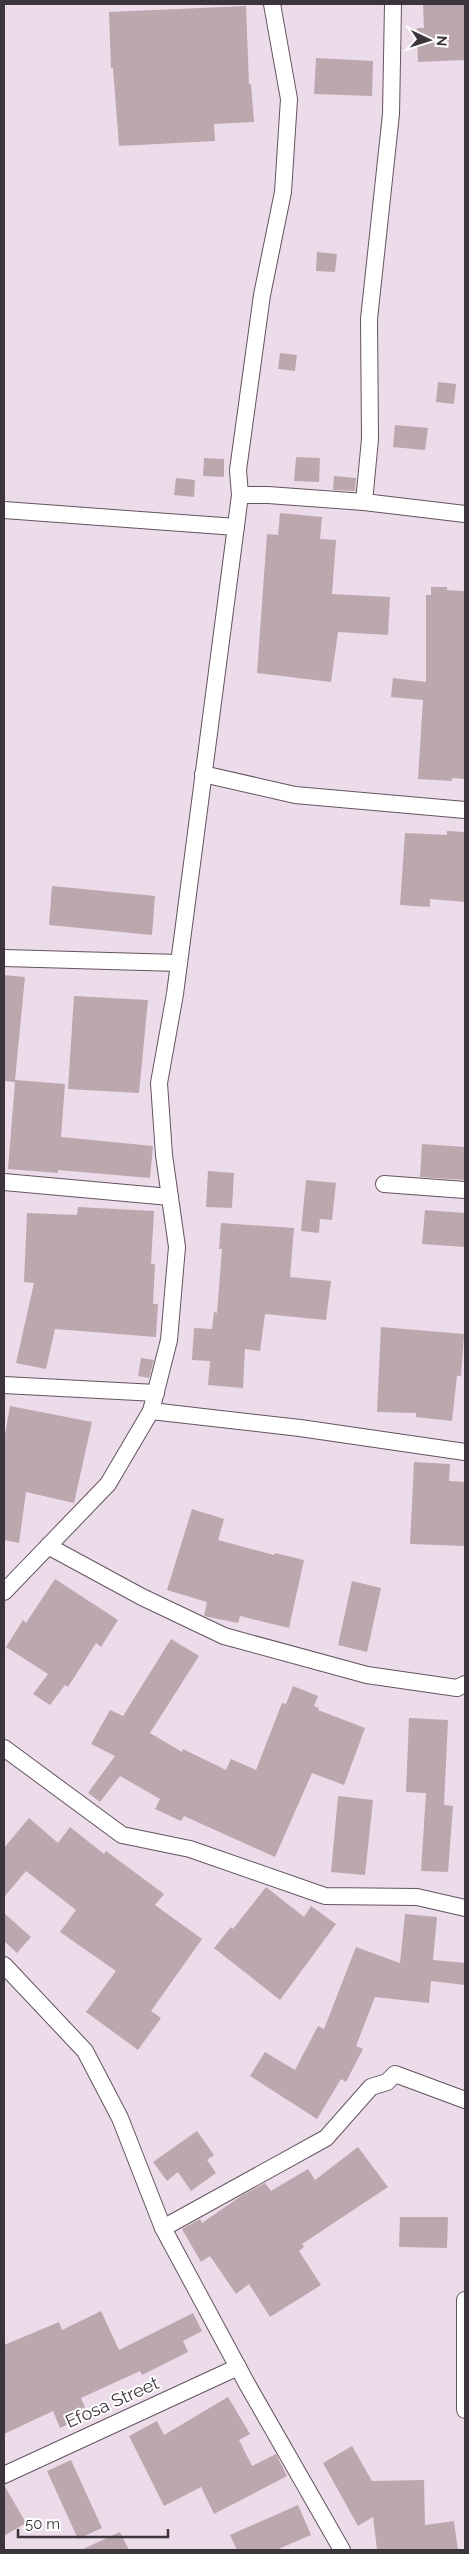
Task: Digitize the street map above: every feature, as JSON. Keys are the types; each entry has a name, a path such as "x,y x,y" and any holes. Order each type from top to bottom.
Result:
{"street":[{"path":"4,1592 108,1484 151,1411 169,1340 177,1247 164,1154 159,1083 179,963 202,774 236,527 240,496 238,470 259,314 283,192 289,99 272,4"},
{"path":"364,502 370,440 370,319 391,114 392,4"},
{"path":"240,496 268,495 364,502 465,514"},
{"path":"4,510 236,527"},
{"path":"202,774 295,796 465,810"},
{"path":"4,958 179,963"},
{"path":"4,1182 170,1197"},
{"path":"384,1184 465,1190"},
{"path":"4,1385 156,1393"},
{"path":"151,1411 300,1428 465,1452"},
{"path":"48,1546 142,1597 224,1636 367,1675 457,1688 465,1684"},
{"path":"4,1748 122,1835 190,1849 325,1896 416,1897 465,1908"},
{"path":"4,1965 84,2051 120,2118 163,2228 238,2367 341,2550"},
{"path":"163,2228 326,2138 371,2087 387,2082 394,2074 465,2100"},
{"path":"465,2300 465,2410"},
{"name":"Efosa Street","path":"4,2475 238,2367"}],"building":[{"path":"423,4 465,4 465,60 418,62 417,28 424,28"},
{"path":"246,6 249,84 251,84 254,122 214,124 215,141 119,146 113,68 111,68 109,12"},
{"path":"316,58 373,61 372,96 314,94"},
{"path":"317,252 337,254 335,272 316,271"},
{"path":"280,353 297,355 295,371 278,369"},
{"path":"438,382 456,384 454,404 436,402"},
{"path":"395,425 428,428 425,450 393,447"},
{"path":"296,457 320,458 319,482 294,481"},
{"path":"204,458 224,459 224,477 203,476"},
{"path":"334,476 356,478 355,491 333,490"},
{"path":"176,478 195,480 194,497 174,495"},
{"path":"280,513 322,517 320,539 336,540 332,594 390,597 388,635 338,632 331,682 257,673 267,534 278,535"},
{"path":"431,587 447,587 447,590 465,591 465,779 452,778 452,781 418,779 423,700 391,697 393,678 426,682 426,595 431,595"},
{"path":"447,831 465,832 465,902 430,899 430,907 400,905 405,833 447,835"},
{"path":"52,886 155,896 152,935 49,925"},
{"path":"4,975 25,977 15,1080 65,1084 61,1137 153,1146 150,1178 58,1170 58,1173 8,1169 15,1082 4,1081"},
{"path":"74,996 148,1000 139,1093 68,1089"},
{"path":"422,1144 465,1147 465,1180 420,1177"},
{"path":"208,1171 234,1173 232,1208 206,1207"},
{"path":"306,1180 336,1183 332,1220 320,1219 319,1233 301,1231"},
{"path":"78,1207 154,1211 151,1264 155,1264 153,1304 158,1304 156,1337 55,1329 46,1369 16,1363 34,1283 24,1282 27,1213 77,1215"},
{"path":"425,1210 465,1213 465,1247 422,1244"},
{"path":"221,1223 294,1228 290,1277 331,1281 326,1320 265,1314 260,1351 245,1349 243,1388 208,1385 210,1361 192,1360 194,1328 212,1329 214,1312 217,1313 222,1249 219,1249"},
{"path":"381,1327 464,1334 461,1376 457,1376 452,1421 416,1417 416,1413 377,1412"},
{"path":"141,1358 154,1360 149,1378 138,1376"},
{"path":"10,1406 92,1422 74,1503 26,1492 19,1543 4,1540 4,1441"},
{"path":"414,1462 450,1464 449,1481 465,1482 465,1546 410,1544"},
{"path":"192,1509 224,1519 218,1540 274,1555 275,1553 304,1560 289,1628 240,1616 238,1623 204,1616 207,1602 167,1590"},
{"path":"55,1579 118,1620 101,1647 96,1643 68,1687 65,1685 50,1705 33,1694 48,1674 6,1647 23,1620 26,1623"},
{"path":"352,1581 381,1588 367,1652 338,1645"},
{"path":"171,1639 199,1656 150,1733 182,1752 183,1749 226,1770 231,1759 256,1770 282,1703 286,1704 293,1686 318,1696 314,1706 319,1708 318,1710 365,1728 344,1785 312,1773 275,1857 184,1816 181,1821 155,1809 160,1799 120,1776 100,1802 88,1793 115,1756 91,1744 110,1710 123,1716"},
{"path":"409,1718 448,1720 444,1805 453,1806 448,1872 421,1871 426,1793 406,1792"},
{"path":"338,1796 373,1800 365,1875 331,1872"},
{"path":"29,1818 58,1843 70,1827 104,1854 106,1851 164,1894 155,1905 202,1939 151,2011 161,2018 138,2050 86,2012 116,1971 60,1932 76,1910 26,1871 4,1897 4,1848"},
{"path":"266,1887 304,1917 311,1906 336,1924 280,2000 214,1948 231,1927 233,1929"},
{"path":"4,1913 31,1937 17,1953 4,1941"},
{"path":"405,1914 437,1917 433,1960 465,1963 465,1985 431,1981 429,2003 375,1997 356,2046 363,2049 346,2082 341,2079 317,2119 250,2076 265,2052 295,2070 318,2026 324,2029 356,1947 400,1963"},
{"path":"197,2131 214,2155 207,2160 216,2173 191,2191 178,2172 167,2181 153,2162"},
{"path":"358,2147 388,2187 302,2244 304,2247 299,2251 321,2285 270,2317 249,2284 236,2294 210,2256 201,2262 182,2229 200,2219 202,2223 241,2196 265,2183 271,2191 308,2169 315,2180"},
{"path":"400,2217 448,2217 447,2248 399,2247"},
{"path":"101,2311 119,2350 193,2313 202,2331 183,2341 188,2352 142,2375 140,2371 81,2398 85,2407 74,2412 77,2420 60,2428 53,2411 4,2434 4,2345 59,2322 62,2330"},
{"path":"228,2397 250,2434 239,2440 252,2466 276,2454 287,2476 214,2514 201,2487 164,2506 129,2436 157,2421 164,2435"},
{"path":"352,2446 372,2481 424,2480 425,2525 454,2521 458,2550 377,2550 373,2517 358,2526 323,2463"},
{"path":"71,2460 102,2528 78,2539 47,2471"},
{"path":"4,2485 26,2523 4,2536"},
{"path":"298,2505 311,2535 276,2550 237,2550 230,2535"},
{"path":"120,2532 129,2550 81,2550"}]}
